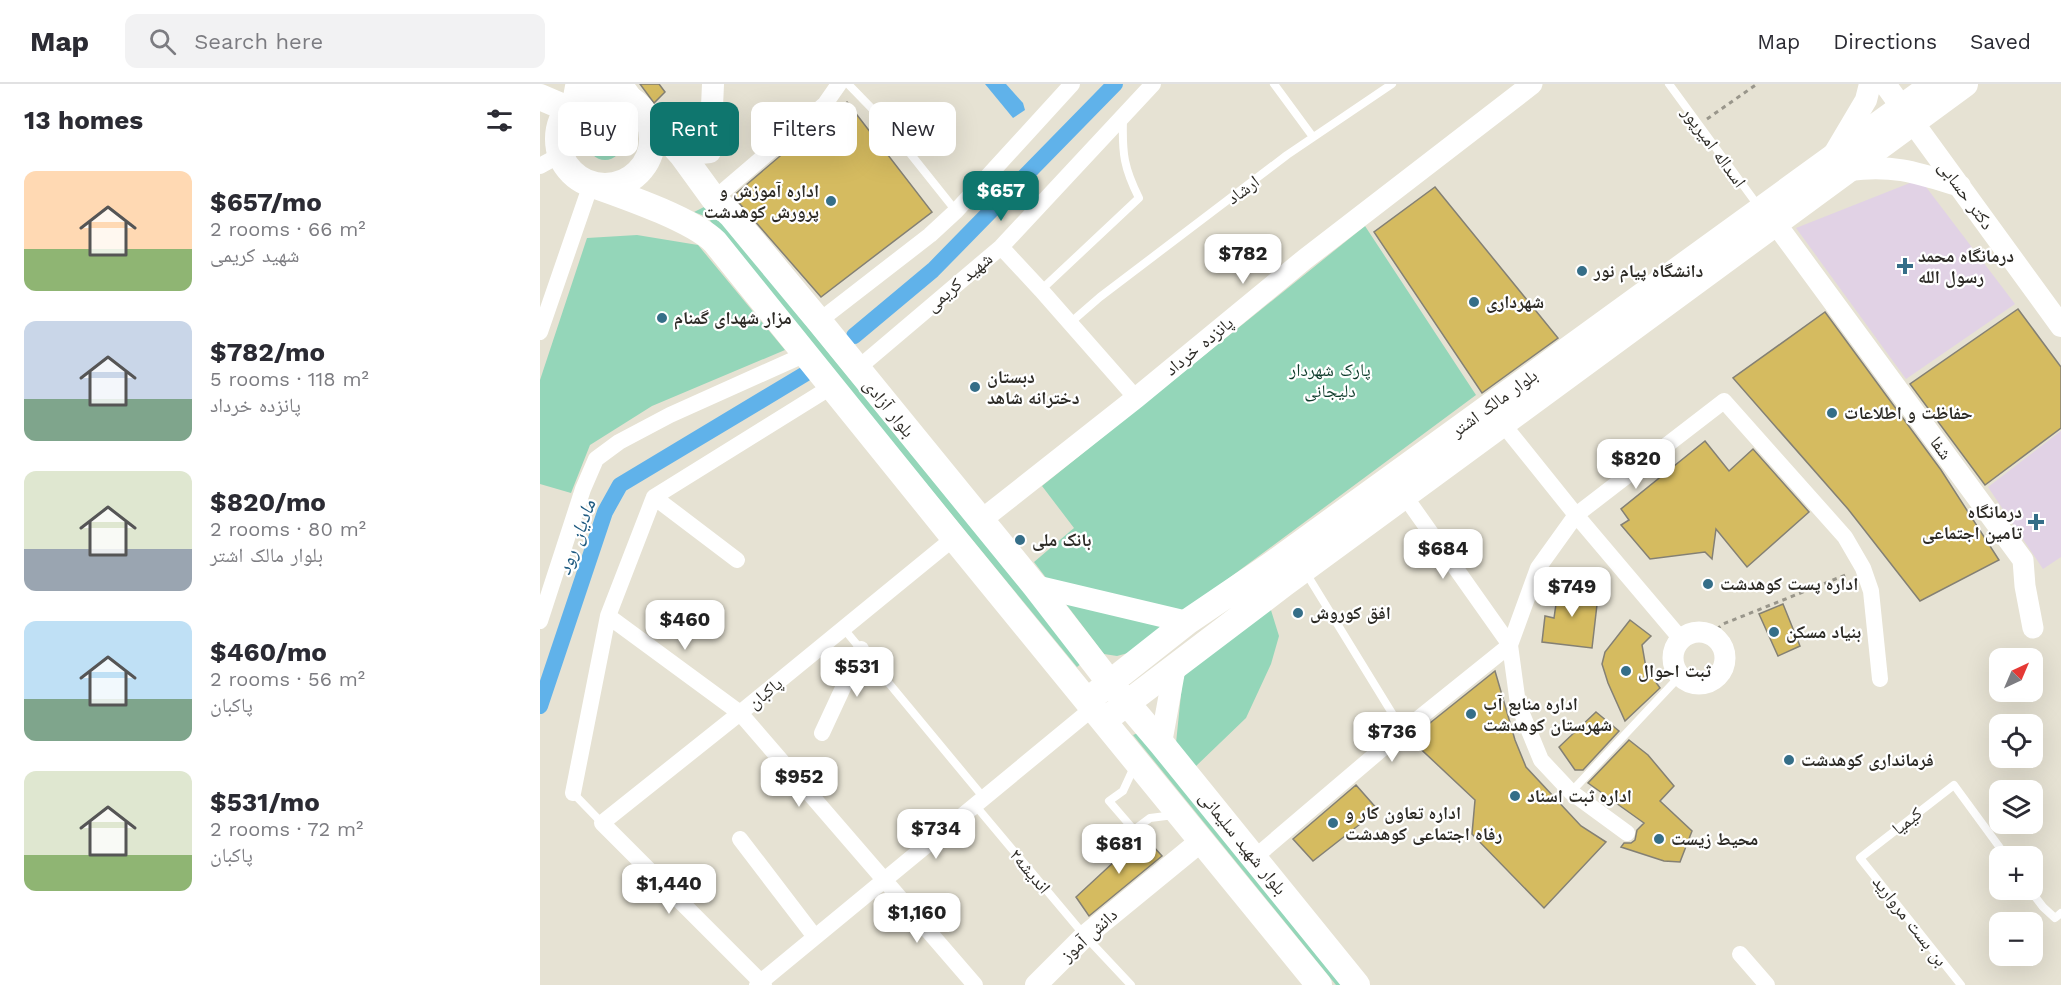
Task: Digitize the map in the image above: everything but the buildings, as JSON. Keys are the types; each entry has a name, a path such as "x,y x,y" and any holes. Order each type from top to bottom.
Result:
{"main road":[{"path":"712,102 713,84"},
{"path":"1870,84 1841,163 1901,168 1960,186"},
{"name":"دکتر حسابی","path":"1885,84 2061,325"},
{"path":"1908,114 1934,84"},
{"path":"1908,114 1965,84"},
{"path":"540,97 572,99 596,92 616,93 635,101 652,132 652,147 647,161 638,173 626,182 611,186 594,185 574,176 549,146 572,99"},
{"name":"بلوار آزادی","path":"635,101 650,118"},
{"name":"بلوار مالک اشتر","path":"1095,710 1126,703 1175,666 1286,573 1908,114"},
{"name":"بلوار آزادی","path":"683,156 714,199 731,215 819,321 1035,586 1126,703"},
{"name":"بلوار آزادی","path":"594,185 668,215 710,237 1095,710"},
{"path":"668,215 714,199"},
{"name":"بلوار مالک اشتر","path":"1095,710 1110,683 1187,622 1286,573 1404,495 1502,423 1768,216"},
{"path":"1035,586 1187,622"},
{"path":"1161,743 1175,666"},
{"name":"بلوار شهید سلیمانی","path":"1126,703 1358,985"},
{"name":"بلوار شهید سلیمانی","path":"1095,710 1319,985"},
{"name":"دانش آموز","path":"1036,985 1085,936 1201,842"}],"street":[{"path":"714,199 825,104 839,84"},
{"path":"819,321 930,235 956,211 1072,84"},
{"name":"شهید کریمی","path":"857,369 1001,247 1153,84"},
{"name":"پانزده خرداد","path":"980,521 1305,260 1533,84"},
{"path":"540,332 594,185"},
{"name":"شفا","path":"1768,216 2023,560 2025,586 2033,628"},
{"path":"1001,247 1136,398"},
{"path":"540,621 583,489 596,459 619,442 670,415 806,354"},
{"path":"573,793 608,616 654,497 831,387"},
{"path":"1254,858 1403,730 1510,645 1538,568 1575,514 1724,401 1845,537 1863,568 1871,591 1880,679"},
{"path":"1502,423 1575,514 1681,639"},
{"path":"1404,495 1510,645 1518,704 1541,760 1571,792 1627,833"},
{"path":"654,497 737,560"},
{"name":"پاکبان","path":"602,823 954,538"},
{"path":"608,616 740,713 975,985"},
{"path":"1695,633 1710,635 1722,646 1725,654 1722,670 1711,681 1703,684 1687,681 1676,669 1673,654 1681,639 1695,633"},
{"path":"822,733 861,649"},
{"path":"602,823 760,984 979,802 1095,710"},
{"path":"740,839 815,937"},
{"path":"1740,954 1767,985"}],"lane":[{"path":"848,84 885,122 956,211"},
{"path":"1274,84 1313,137"},
{"name":"ارشاد","path":"1069,324 1100,297 1313,137 1392,84"},
{"name":"اسداله امیرپور","path":"1669,84 1768,216"},
{"path":"1041,290 1139,198 1127,176 1122,150 1123,118"},
{"path":"1286,573 1403,730"},
{"name":"اندیشه۲","path":"844,629 1085,936 1131,985"},
{"path":"1571,792 1680,676"},
{"path":"1137,762 1123,791 1109,801 1134,830 1150,818 1179,814"},
{"name":"کیمیا","path":"1860,858 1954,785 1999,846"},
{"path":"573,793 602,823"},
{"name":"بن بست مروارید","path":"1860,858 1961,985"},
{"path":"2038,900 2055,918 2061,914"}],"path":[{"path":"1699,125 1757,84"},
{"path":"1710,635 1723,624 1863,568"}],"shaded area":[{"name":"درمانگاه محمد رسول الله","path":"1920,179 2015,304 1906,379 1796,228"},
{"name":"درمانگاه تامین اجتماعی","path":"2061,431 2061,557 2043,569 1988,487"}],"green space":[{"path":"594,156 616,156 611,159 599,159"},
{"path":"708,205 1082,663 1077,667 707,217 694,212"},
{"name":"پارک شهردار دلیجانی","path":"1365,226 1476,395 1128,653 1117,656 1104,654 1034,562 1074,528 1042,486"},
{"path":"637,235 698,245 785,350 652,406 590,445 571,493 540,484 540,380 587,238"},
{"path":"1270,607 1279,636 1271,664 1246,718 1194,768 1176,743 1183,675"},
{"path":"1140,732 1344,985 1336,985 1133,735"}],"water":[{"path":"985,84 1006,84 1023,103 1025,110 1013,118"}],"waterway":[{"path":"854,336 933,270 1115,84"},
{"name":"مادیان رود","path":"540,706 605,512 620,485 805,374"}],"place":[{"name":"اداره آموزش و پرورش کوهدشت","path":"831,201"},
{"name":"درمانگاه محمد رسول الله","path":"1905,266"},
{"name":"دانشگاه پیام نور","path":"1582,271"},
{"name":"شهرداری","path":"1474,302"},
{"name":"مزار شهدای گمنام","path":"662,318"},
{"name":"دبستان دخترانه شاهد","path":"975,387"},
{"name":"حفاظت و اطلاعات","path":"1832,413"},
{"name":"درمانگاه تامین اجتماعی","path":"2036,522"},
{"name":"بانک ملی","path":"1020,540"},
{"name":"اداره پست کوهدشت","path":"1708,584"},
{"name":"افق کوروش","path":"1298,613"},
{"name":"بنیاد مسکن","path":"1774,632"},
{"name":"ثبت احوال","path":"1626,671"},
{"name":"اداره منابع آب شهرستان کوهدشت","path":"1471,714"},
{"name":"فرمانداری کوهدشت","path":"1789,760"},
{"name":"اداره ثبت اسناد","path":"1515,796"},
{"name":"اداره تعاون کار و رفاه اجتماعی کوهدشت","path":"1333,823"},
{"name":"محیط زیست","path":"1659,839"}]}
